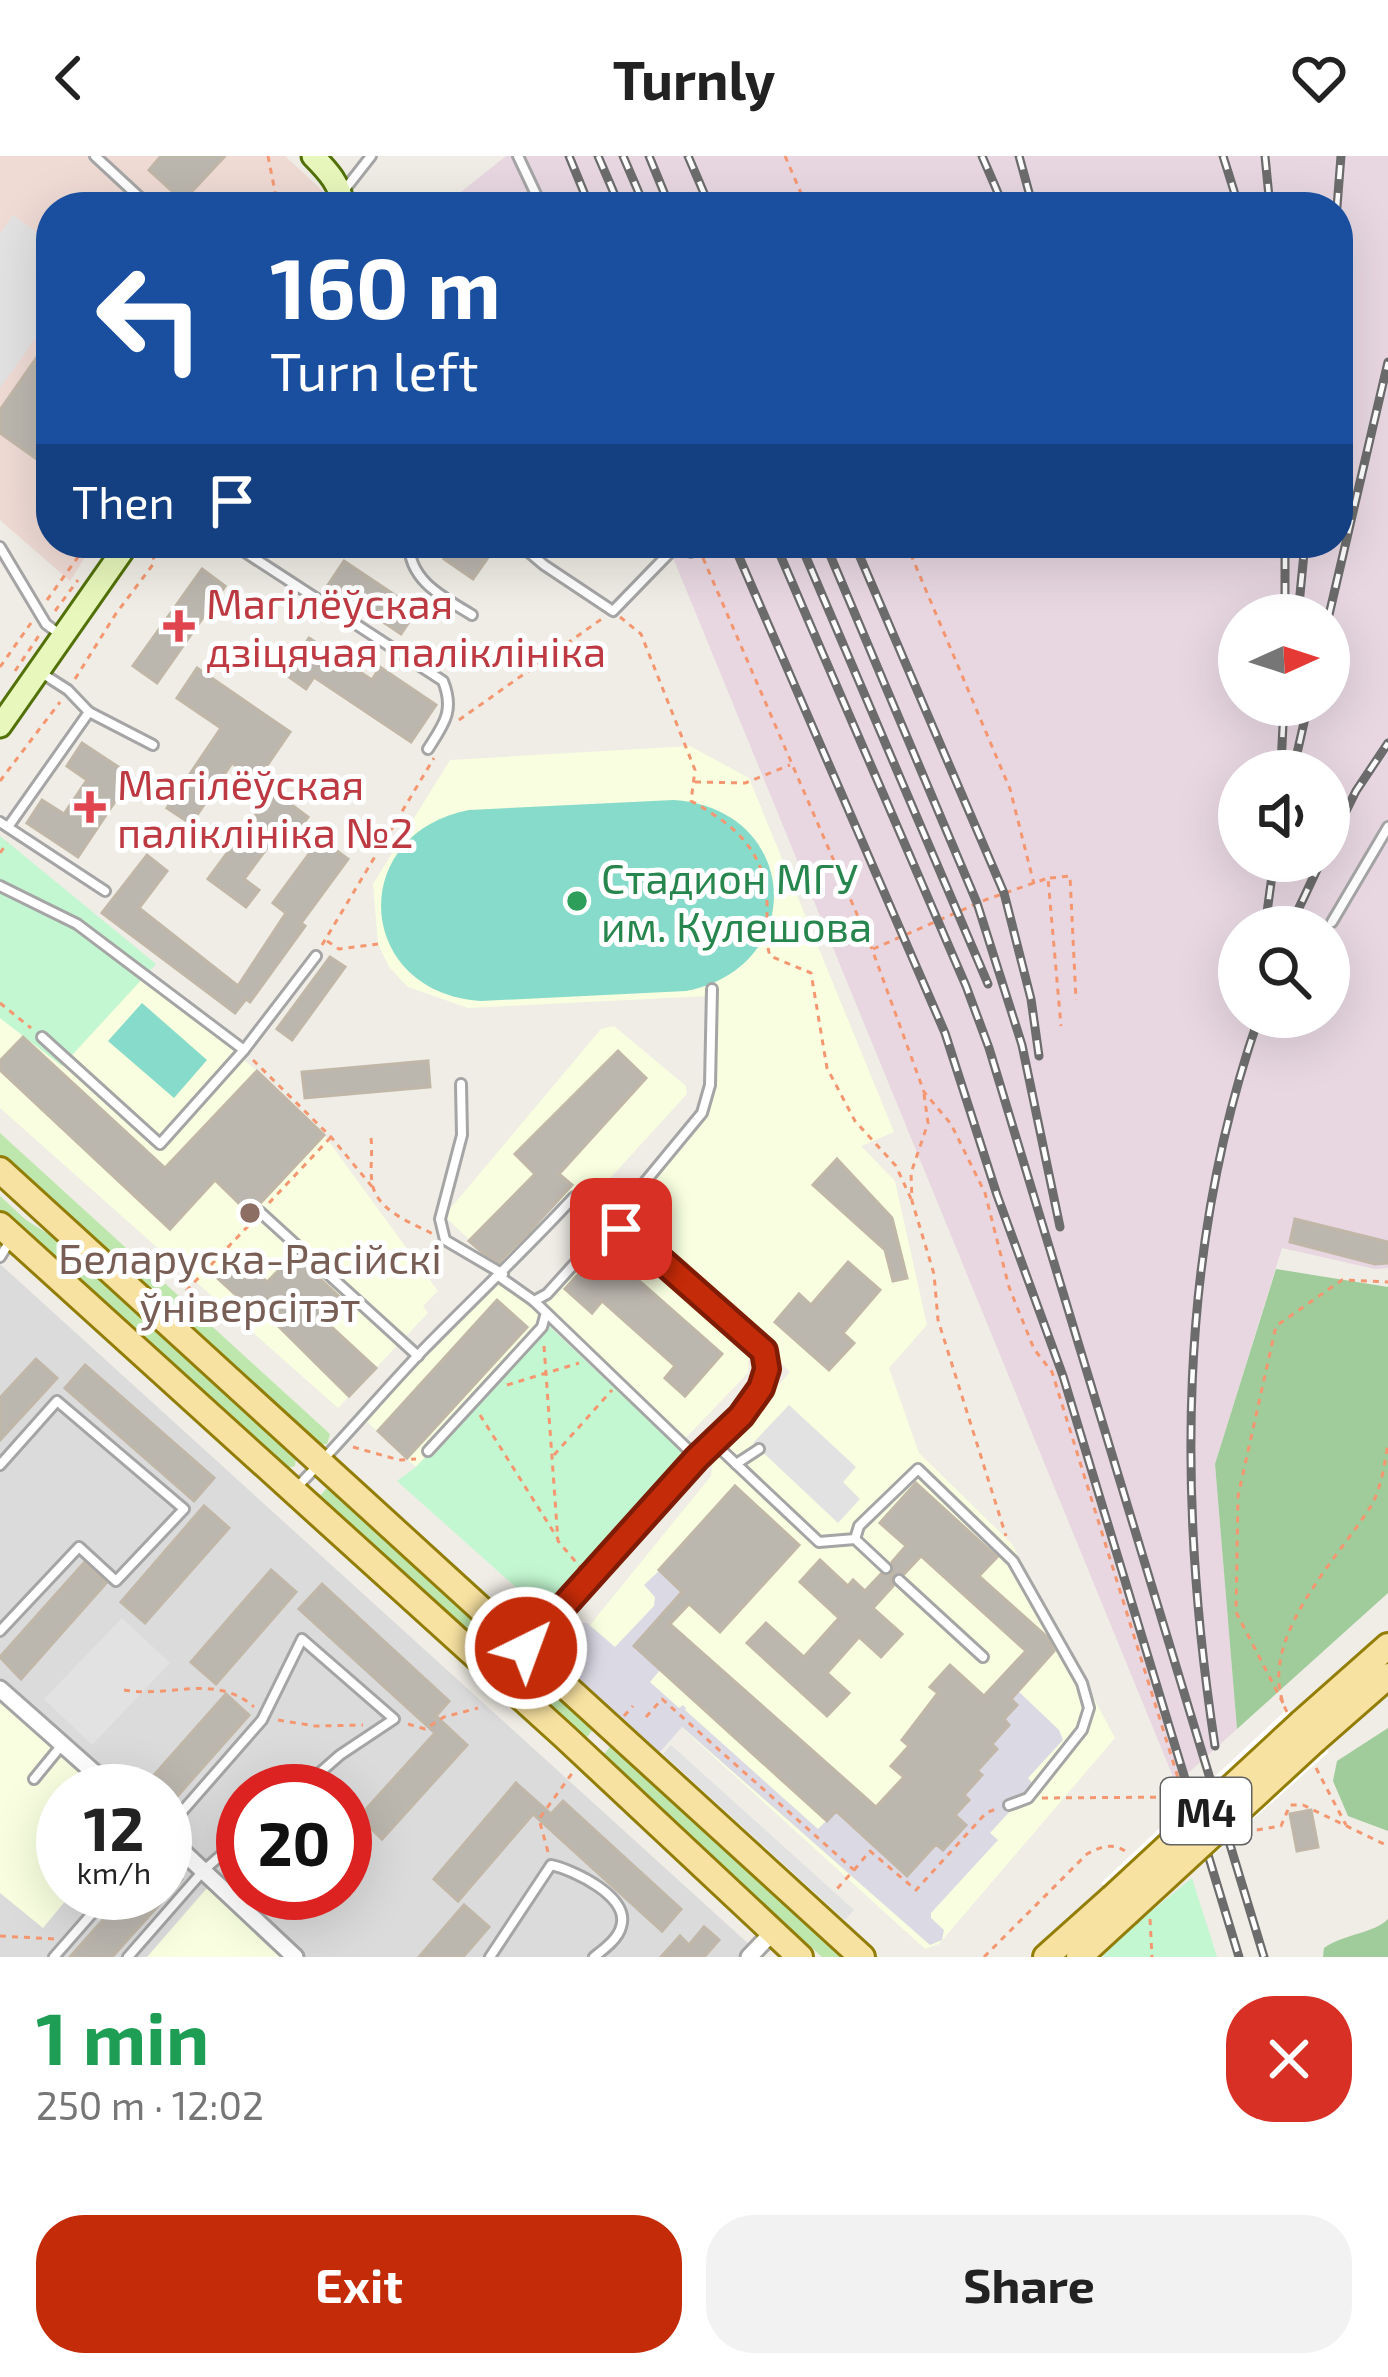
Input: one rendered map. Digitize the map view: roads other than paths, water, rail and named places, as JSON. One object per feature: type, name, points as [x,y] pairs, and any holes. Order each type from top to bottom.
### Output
[{"type":"main road","points":[[313,156],[328,171],[338,192]]},
{"type":"main road","points":[[0,726],[118,558]]},
{"type":"main road","points":[[0,1170],[862,1957]]},
{"type":"main road","points":[[4,1240],[293,1491],[564,1736],[785,1947]]},
{"type":"main road","name":"М4","points":[[1306,1738],[1388,1646]]},
{"type":"main road","name":"М4","points":[[1046,1957],[1120,1906],[1306,1738],[1388,1676]]},
{"type":"main road","name":"М4","points":[[1079,1957],[1120,1906]]},
{"type":"street","points":[[0,1689],[85,1764]]},
{"type":"street","points":[[192,1859],[295,1957]]},
{"type":"street","points":[[749,1957],[785,1947]]},
{"type":"lane","points":[[95,156],[134,192]]},
{"type":"lane","points":[[347,192],[371,156]]},
{"type":"lane","points":[[518,156],[535,192]]},
{"type":"lane","points":[[0,548],[46,624],[63,638]]},
{"type":"lane","points":[[254,558],[443,681],[450,715],[428,749]]},
{"type":"lane","points":[[409,558],[428,587],[472,615]]},
{"type":"lane","points":[[536,558],[613,611],[675,558]]},
{"type":"lane","points":[[39,671],[68,690],[89,712],[154,745]]},
{"type":"lane","points":[[89,712],[4,824],[105,891]]},
{"type":"lane","points":[[1341,906],[1388,827]]},
{"type":"lane","points":[[0,886],[77,924],[244,1050]]},
{"type":"lane","points":[[42,1037],[160,1144],[244,1050],[316,956]]},
{"type":"lane","points":[[534,1301],[547,1294],[702,1113],[710,1085],[712,989]]},
{"type":"lane","points":[[461,1084],[462,1135],[440,1219],[445,1240],[534,1301],[697,1458]]},
{"type":"lane","points":[[293,1491],[574,1197]]},
{"type":"lane","points":[[260,1212],[418,1356]]},
{"type":"lane","points":[[526,1648],[714,1444],[761,1388],[767,1369],[764,1351],[637,1239],[621,1229],[604,1230]]},
{"type":"lane","points":[[428,1451],[542,1327],[545,1316]]},
{"type":"lane","points":[[0,1465],[57,1401],[184,1509],[116,1581],[79,1547],[0,1631]]},
{"type":"lane","points":[[714,1444],[820,1542],[855,1539],[886,1568]]},
{"type":"lane","points":[[736,1464],[759,1449]]},
{"type":"lane","points":[[855,1539],[860,1526],[918,1469],[1013,1561],[1067,1652],[1089,1708],[1082,1730],[1028,1798],[1009,1805]]},
{"type":"lane","points":[[899,1580],[983,1657]]},
{"type":"lane","points":[[224,1764],[262,1720],[302,1639],[394,1719],[330,1764]]},
{"type":"lane","points":[[34,1779],[62,1744]]},
{"type":"lane","points":[[192,1802],[216,1774]]},
{"type":"lane","points":[[128,1957],[216,1860]]},
{"type":"lane","points":[[490,1957],[551,1865],[587,1877],[620,1909],[620,1931],[594,1957]]},
{"type":"lane","points":[[54,1957],[86,1920]]},
{"type":"railway","points":[[569,156],[584,192]]},
{"type":"railway","points":[[598,156],[614,192]]},
{"type":"railway","points":[[623,156],[639,192]]},
{"type":"railway","points":[[649,156],[664,192]]},
{"type":"railway","points":[[688,156],[704,192]]},
{"type":"railway","points":[[982,156],[998,192]]},
{"type":"railway","points":[[1019,156],[1029,192]]},
{"type":"railway","points":[[1223,156],[1234,192]]},
{"type":"railway","points":[[1265,156],[1269,192]]},
{"type":"railway","points":[[1338,192],[1341,156]]},
{"type":"railway","points":[[1353,512],[1388,362]]},
{"type":"railway","points":[[739,558],[945,1033],[1063,1376],[1239,1957]]},
{"type":"railway","points":[[781,558],[989,1048],[1264,1957]]},
{"type":"railway","points":[[806,558],[988,984]]},
{"type":"railway","points":[[831,558],[977,903],[1022,1045],[1060,1227]]},
{"type":"railway","points":[[860,558],[1004,893],[1031,999],[1039,1056]]},
{"type":"railway","points":[[1285,558],[1285,594]]},
{"type":"railway","points":[[1300,594],[1304,558]]},
{"type":"railway","points":[[1334,594],[1342,558]]},
{"type":"railway","points":[[1282,750],[1283,726]]},
{"type":"railway","points":[[1298,750],[1303,726]]},
{"type":"railway","points":[[1350,803],[1388,743]]},
{"type":"railway","points":[[1268,906],[1271,882]]},
{"type":"railway","points":[[1300,906],[1311,882]]},
{"type":"railway","points":[[1215,1746],[1195,1562],[1192,1378],[1212,1195],[1253,1038]]},
{"type":"place","name":"Магілёўская дзіцячая паліклініка","points":[[179,626]]},
{"type":"place","name":"Магілёўская паліклініка №2","points":[[90,807]]},
{"type":"place","name":"Стадион МГУ им. Кулешова","points":[[577,901]]},
{"type":"place","name":"Беларуска-Расійскі ўніверсітэт","points":[[250,1213]]}]
